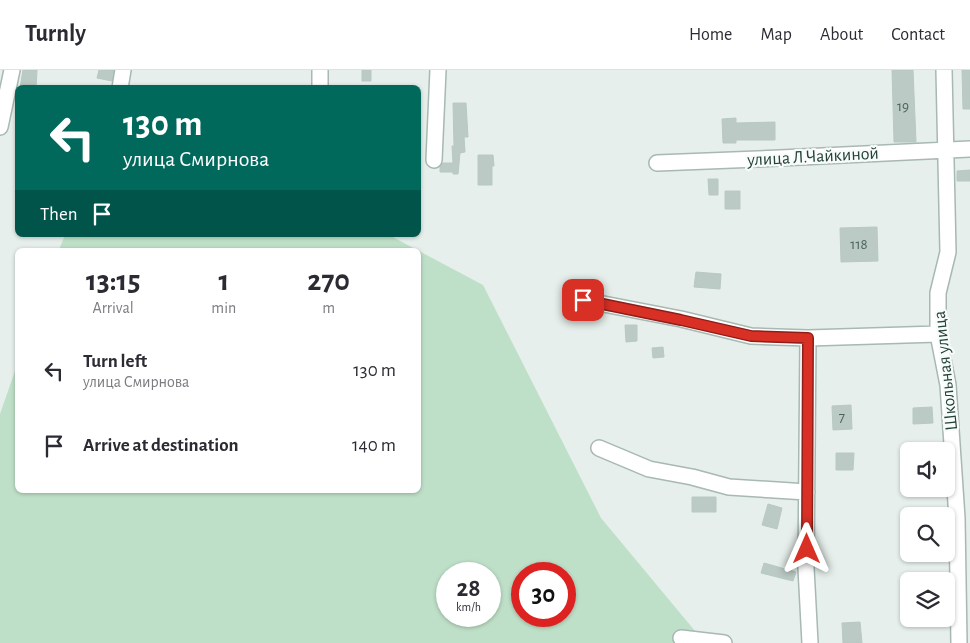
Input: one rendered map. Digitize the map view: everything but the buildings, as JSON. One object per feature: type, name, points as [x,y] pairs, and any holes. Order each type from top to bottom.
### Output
[{"type":"street","points":[[0,127],[12,70]]},
{"type":"street","points":[[120,85],[123,70]]},
{"type":"street","points":[[320,70],[320,85]]},
{"type":"street","points":[[434,160],[438,70]]},
{"type":"street","name":"Школьная улица","points":[[944,70],[948,252],[938,293],[938,334],[948,385],[957,509],[959,643]]},
{"type":"street","name":"улица Л.Чайкиной","points":[[657,163],[970,148]]},
{"type":"street","points":[[583,300],[751,336],[808,338],[938,334]]},
{"type":"street","points":[[808,338],[806,568],[810,643]]},
{"type":"street","points":[[600,448],[649,468],[730,487],[807,492]]},
{"type":"street","points":[[681,638],[724,643]]},
{"type":"green space","points":[[64,237],[393,237],[413,248],[60,248]]},
{"type":"green space","points":[[421,252],[483,285],[601,518],[705,643],[0,643],[0,414],[15,371],[15,493],[421,493]]},
{"type":"route","points":[[583,300],[751,336],[808,338],[807,549]]}]
